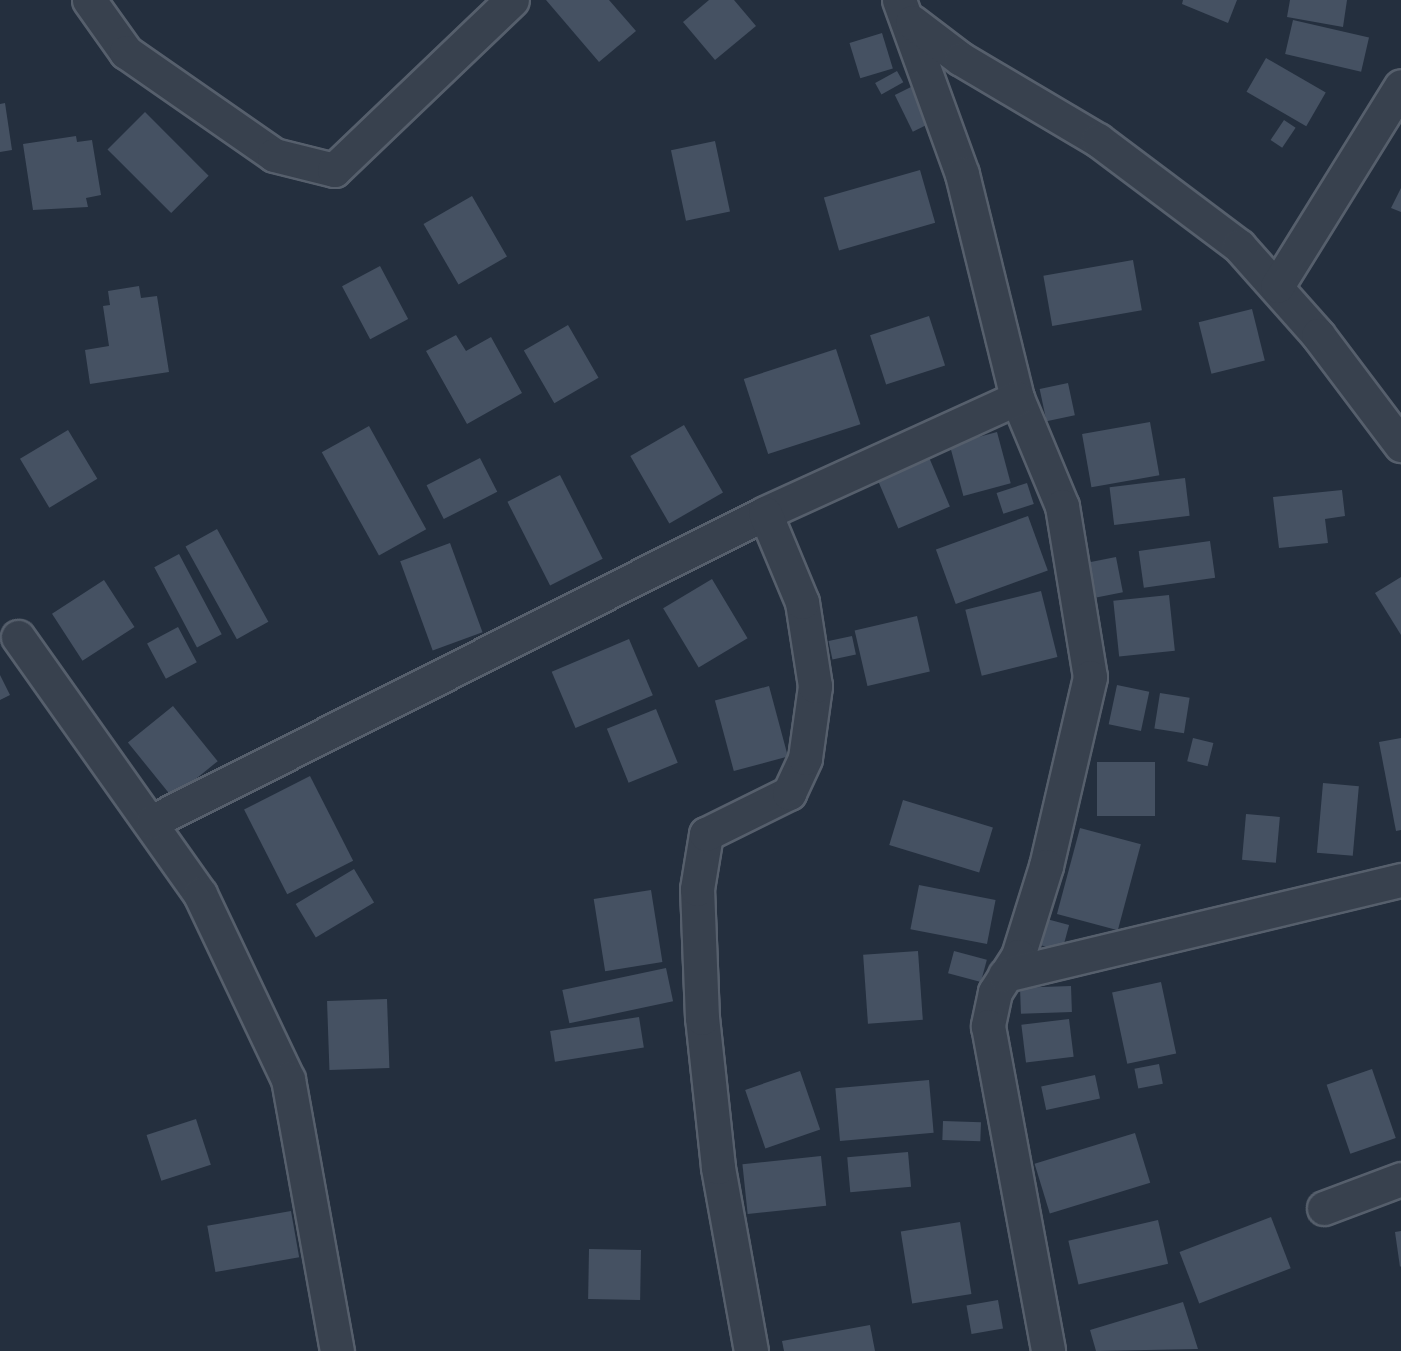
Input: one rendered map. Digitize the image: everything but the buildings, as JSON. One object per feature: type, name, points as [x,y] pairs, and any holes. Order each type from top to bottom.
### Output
[{"type":"street","points":[[89,0],[126,52],[163,78],[274,155],[334,170],[512,0]]},
{"type":"street","points":[[906,11],[1188,204],[1277,286],[1401,445]]},
{"type":"street","points":[[906,11],[963,174],[1017,398],[1062,506],[1089,677],[1046,866],[1018,956],[995,992],[988,1026],[1048,1351]]},
{"type":"street","points":[[1277,286],[1401,86]]},
{"type":"street","points":[[153,821],[765,513],[1017,398]]},
{"type":"street","points":[[751,1351],[718,1167],[702,1018],[697,889],[706,834],[789,793],[805,758],[815,686],[802,602],[765,513]]},
{"type":"street","points":[[18,637],[153,821],[201,894],[288,1079],[337,1351]]},
{"type":"street","points":[[1005,975],[1401,880]]},
{"type":"street","points":[[1324,1208],[1401,1179]]}]
